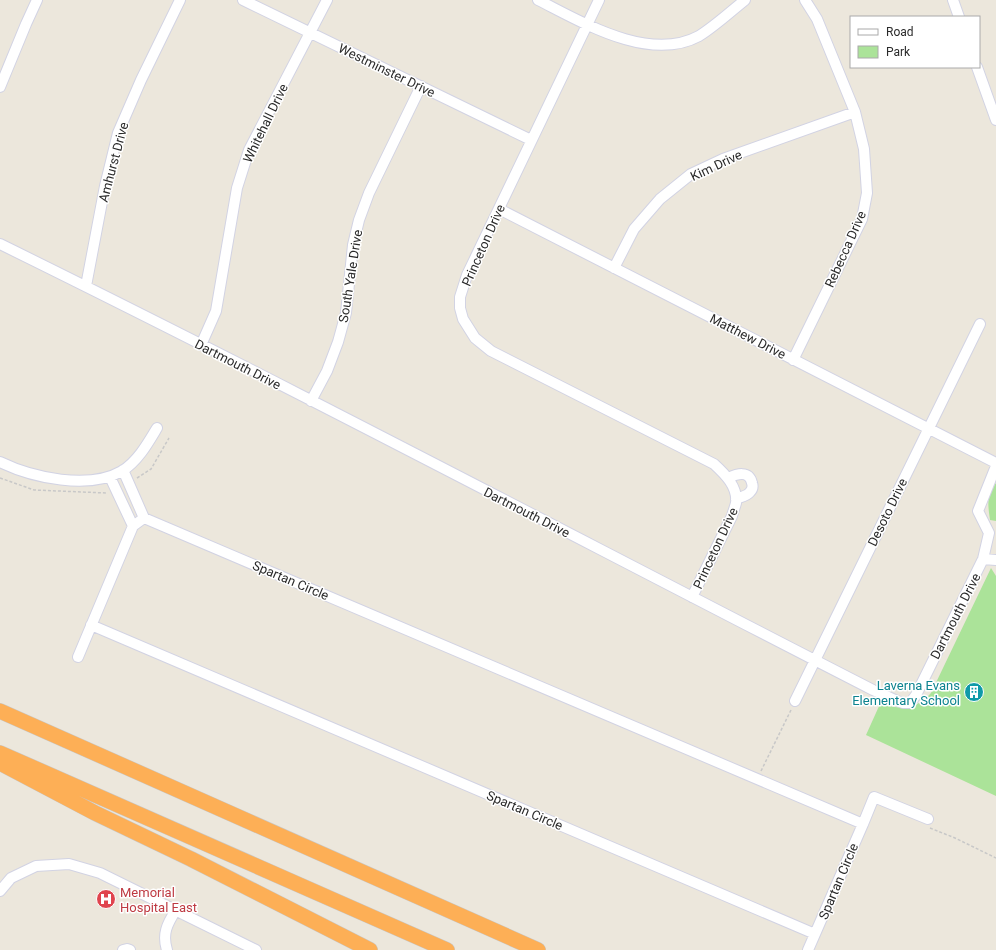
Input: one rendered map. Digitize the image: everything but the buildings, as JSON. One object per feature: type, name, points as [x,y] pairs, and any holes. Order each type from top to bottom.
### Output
[{"type":"highway","points":[[0,711],[538,950]]},
{"type":"highway","points":[[0,753],[447,950]]},
{"type":"highway","points":[[0,763],[95,813],[191,858],[370,950]]},
{"type":"street","points":[[0,87],[37,0]]},
{"type":"street","name":"Amhurst Drive","points":[[86,286],[105,186],[118,134],[141,80],[180,0]]},
{"type":"street","name":"Westminster Drive","points":[[244,0],[531,140]]},
{"type":"street","name":"Whitehall Drive","points":[[201,345],[216,312],[237,188],[249,150],[327,0]]},
{"type":"street","points":[[538,0],[586,24],[615,36],[643,44],[672,44],[698,36],[745,0]]},
{"type":"street","name":"Princeton Drive","points":[[599,0],[586,24],[467,275],[460,297],[460,308],[463,319],[475,338],[491,350],[714,464],[728,478],[733,487],[736,499],[732,516],[692,597]]},
{"type":"street","name":"Rebecca Drive","points":[[793,360],[862,219],[867,193],[864,149],[855,112],[817,19],[805,0]]},
{"type":"street","points":[[953,0],[959,16]]},
{"type":"street","points":[[977,68],[996,120]]},
{"type":"street","name":"South Yale Drive","points":[[311,401],[327,371],[338,342],[346,312],[353,245],[359,220],[369,193],[421,86]]},
{"type":"street","name":"Kim Drive","points":[[614,268],[634,229],[660,199],[691,174],[723,159],[855,112]]},
{"type":"street","name":"Matthew Drive","points":[[499,209],[996,465]]},
{"type":"street","name":"Dartmouth Drive","points":[[0,244],[86,286],[815,660],[894,700],[903,703],[910,703],[916,695],[983,559],[993,533],[978,511],[996,465]]},
{"type":"street","name":"Desoto Drive","points":[[795,701],[980,324]]},
{"type":"street","points":[[0,462],[24,473],[42,477],[81,480],[110,477],[123,470],[133,462],[157,428]]},
{"type":"street","points":[[78,657],[133,526],[144,518],[123,470]]},
{"type":"street","name":"Princeton Drive","points":[[728,478],[737,474],[746,474],[751,478],[753,486],[750,492],[745,496],[736,499]]},
{"type":"street","points":[[110,477],[133,526]]},
{"type":"street","name":"Spartan Circle","points":[[91,625],[815,934],[863,824],[144,518]]},
{"type":"street","name":"Dartmouth Drive","points":[[983,559],[996,560]]},
{"type":"street","points":[[863,824],[874,797],[927,823]]},
{"type":"street","points":[[0,891],[11,878],[36,866],[70,864],[100,873],[256,950]]},
{"type":"street","points":[[166,950],[164,932],[168,922],[176,910]]},
{"type":"street","points":[[808,950],[815,934]]},
{"type":"street","points":[[123,950],[127,948],[130,950]]},
{"type":"path","points":[[758,779],[795,701]]},
{"type":"path","points":[[927,823],[996,858]]},
{"type":"green space","points":[[996,483],[996,521],[990,520],[988,505],[989,496]]},
{"type":"green space","points":[[991,568],[996,576],[996,796],[866,735],[880,704],[895,707],[913,706],[925,699],[931,693]]},
{"type":"place","name":"Laverna Evans Elementary School","points":[[974,692]]},
{"type":"place","name":"Memorial Hospital East","points":[[106,899]]}]
